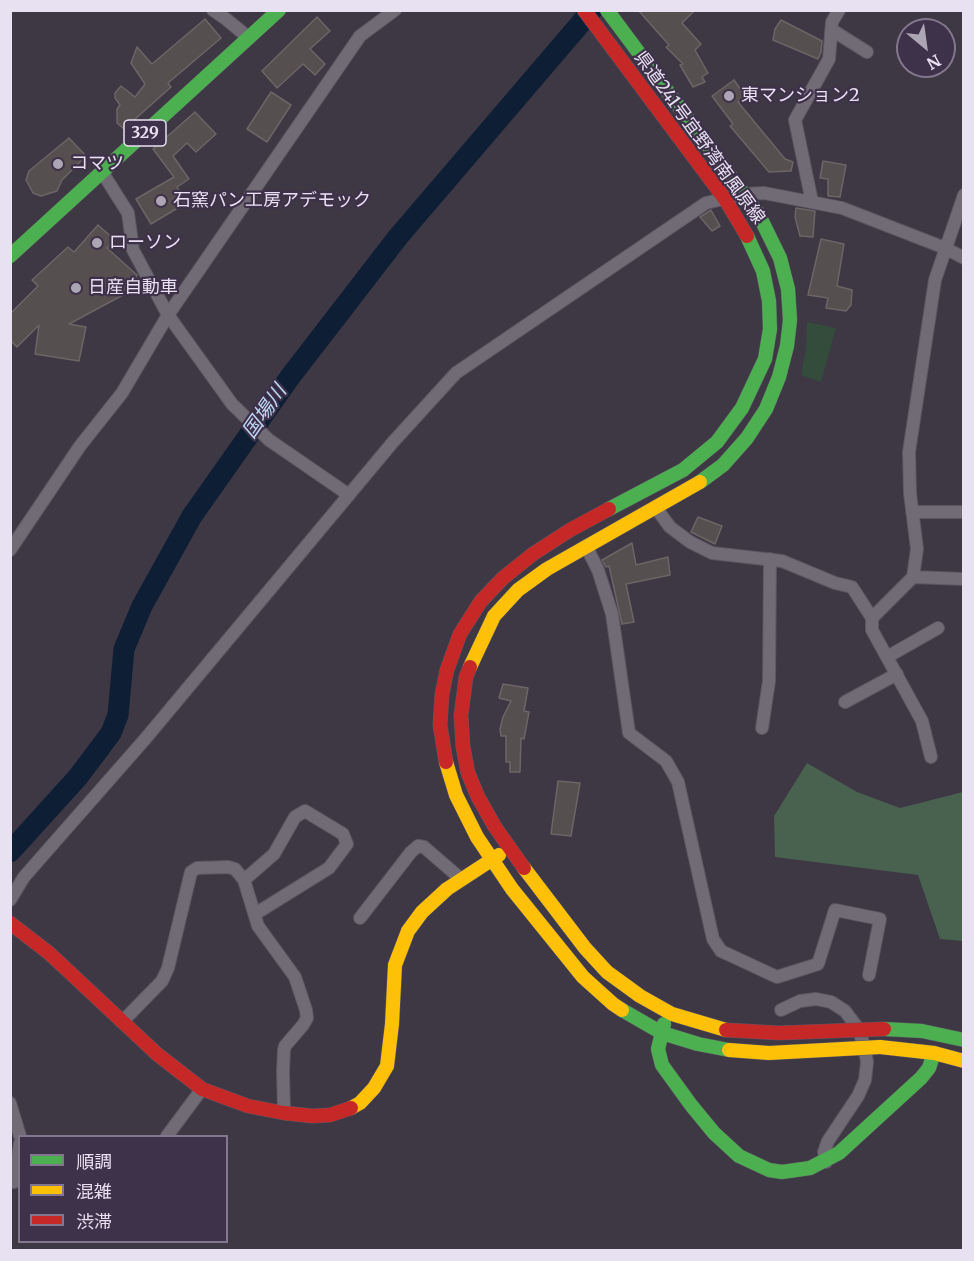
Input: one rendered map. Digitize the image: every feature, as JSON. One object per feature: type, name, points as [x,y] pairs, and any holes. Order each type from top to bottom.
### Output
[{"type":"main road","name":"329","points":[[10,256],[279,10]]},
{"type":"main road","name":"県道241号宜野湾南風原線","points":[[584,10],[725,199],[753,247],[762,271],[769,301],[770,329],[765,359],[742,408],[717,442],[683,470],[570,530],[533,554],[503,578],[481,601],[459,634],[442,694],[440,725],[445,759],[456,795],[474,831],[492,859],[583,977],[613,1004],[662,1033],[698,1044],[729,1050],[769,1053],[880,1047],[934,1053],[963,1061]]},
{"type":"main road","name":"県道241号宜野湾南風原線","points":[[610,12],[758,213],[780,258],[788,289],[790,320],[787,346],[779,377],[760,419],[723,465],[695,486],[547,569],[518,590],[495,616],[466,677],[461,715],[463,747],[468,773],[478,797],[509,849],[585,948],[607,972],[640,996],[667,1011],[726,1030],[779,1033],[884,1029],[922,1032],[963,1040]]},
{"type":"main road","points":[[10,923],[49,954],[157,1054],[202,1089],[237,1103],[284,1113],[313,1116],[346,1111],[360,1102],[374,1088],[387,1066],[395,966],[408,931],[422,912],[447,889],[509,849]]},
{"type":"main road","points":[[667,1011],[658,1049],[662,1065],[714,1133],[733,1152],[760,1167],[782,1172],[810,1168],[826,1161],[853,1142],[914,1085],[929,1068],[934,1053]]},
{"type":"street","points":[[213,10],[249,38]]},
{"type":"street","points":[[10,550],[80,446],[123,393],[168,315],[360,36],[395,10]]},
{"type":"street","points":[[812,202],[795,120],[829,59],[832,22],[839,10]]},
{"type":"street","points":[[832,30],[867,52]]},
{"type":"street","points":[[102,172],[128,213],[133,250],[168,315],[232,404],[269,440],[349,495]]},
{"type":"street","points":[[10,900],[24,878],[146,738],[349,495],[456,373],[706,203],[745,194],[764,193],[842,208],[945,248],[963,258]]},
{"type":"street","points":[[872,618],[913,577],[917,549],[912,512],[909,452],[935,280],[963,195]]},
{"type":"street","points":[[656,508],[670,527],[690,542],[712,553],[782,561],[835,583],[852,587],[872,618],[872,630],[922,721],[931,757]]},
{"type":"street","points":[[912,512],[963,512]]},
{"type":"street","points":[[586,546],[598,570],[612,614],[629,733],[666,761],[678,782],[713,939],[721,951],[777,977],[818,964],[835,910],[880,919],[869,975]]},
{"type":"street","points":[[762,728],[769,681],[770,560]]},
{"type":"street","points":[[913,577],[963,579]]},
{"type":"street","points":[[887,657],[938,628]]},
{"type":"street","points":[[845,702],[897,674]]},
{"type":"street","points":[[244,880],[274,854],[295,817],[305,812],[343,834],[347,844],[329,868],[255,914]]},
{"type":"street","points":[[360,918],[418,846],[424,847],[461,879]]},
{"type":"street","points":[[122,1022],[162,981],[168,968],[192,872],[197,867],[235,869],[244,880],[258,926],[295,977],[306,1010],[307,1018],[284,1050],[284,1113]]},
{"type":"street","points":[[781,1010],[800,1001],[816,999],[831,1002],[845,1011],[857,1027],[864,1046],[867,1062],[865,1080],[858,1096],[828,1141],[824,1152],[826,1161]]},
{"type":"street","points":[[168,1135],[202,1089]]},
{"type":"street","points":[[10,1103],[19,1135]]},
{"type":"street","points":[[15,1183],[18,1159]]},
{"type":"green space","points":[[807,322],[836,328],[821,382],[801,375],[806,348]]},
{"type":"green space","points":[[807,763],[857,792],[900,808],[963,792],[963,941],[940,939],[918,875],[775,857],[774,816]]},
{"type":"building","points":[[638,10],[695,10],[682,23],[701,44],[695,50],[708,73],[702,77],[705,82],[693,87],[680,65],[683,64],[666,47],[669,45]]},
{"type":"building","points":[[317,17],[330,31],[310,49],[325,64],[315,75],[303,64],[277,88],[262,71]]},
{"type":"building","points":[[205,19],[221,38],[168,83],[171,87],[124,129],[117,123],[117,109],[120,105],[115,98],[115,93],[121,86],[135,97],[145,84],[131,63],[137,47],[152,64]]},
{"type":"building","points":[[781,20],[822,41],[818,59],[773,40],[775,29]]},
{"type":"building","points":[[734,80],[746,97],[738,102],[785,159],[793,162],[791,171],[769,172],[730,126],[733,124],[712,96]]},
{"type":"building","points":[[271,92],[291,105],[267,142],[247,129]]},
{"type":"building","points":[[195,112],[216,134],[196,152],[187,143],[173,156],[189,179],[177,187],[186,203],[151,224],[136,199],[174,177],[153,149]]},
{"type":"building","name":"コマツ","points":[[69,138],[86,156],[62,180],[57,191],[41,196],[33,193],[26,180],[29,171]]},
{"type":"building","points":[[823,161],[846,165],[840,197],[828,196],[828,179],[820,178]]},
{"type":"building","points":[[796,208],[815,211],[813,237],[800,236],[795,217]]},
{"type":"building","points":[[711,210],[720,226],[712,231],[700,217]]},
{"type":"building","points":[[98,225],[115,240],[107,248],[137,275],[125,294],[69,324],[86,327],[79,361],[35,354],[39,325],[17,347],[10,340],[10,314],[38,286],[32,280],[68,247],[74,252]]},
{"type":"building","points":[[821,239],[844,244],[837,286],[852,290],[851,305],[846,311],[826,308],[828,298],[808,295]]},
{"type":"building","points":[[698,517],[722,526],[715,544],[691,532]]},
{"type":"building","points":[[632,543],[636,565],[668,557],[670,575],[626,584],[634,622],[622,624],[609,566],[606,567],[602,560]]},
{"type":"building","points":[[503,684],[528,688],[524,711],[529,712],[524,739],[521,738],[520,772],[510,772],[510,762],[506,762],[506,736],[501,736],[500,729],[511,701],[499,698]]},
{"type":"building","points":[[558,781],[580,783],[571,836],[551,834]]},
{"type":"waterway","name":"国場川","points":[[10,852],[78,777],[111,733],[118,715],[124,649],[142,606],[192,516],[290,377],[398,237],[592,10]]},
{"type":"traffic: fast","points":[[10,256],[279,10]]},
{"type":"traffic: fast","points":[[607,10],[758,213],[780,258],[788,289],[790,320],[787,346],[779,377],[766,409],[747,438],[723,465],[700,482]]},
{"type":"traffic: fast","points":[[609,509],[683,470],[717,442],[742,408],[765,359],[770,329],[769,301],[763,271],[747,236]]},
{"type":"traffic: fast","points":[[622,1010],[662,1033],[698,1044],[729,1050]]},
{"type":"traffic: fast","points":[[664,1024],[658,1049],[662,1065],[691,1105],[714,1133],[739,1156],[769,1170],[782,1172],[810,1168],[839,1153],[921,1078],[929,1068],[934,1053]]},
{"type":"traffic: fast","points":[[884,1029],[922,1031],[964,1040]]},
{"type":"traffic: slow","points":[[470,667],[494,616],[518,590],[547,569],[700,482]]},
{"type":"traffic: slow","points":[[446,762],[456,795],[477,837],[512,889],[583,977],[622,1010]]},
{"type":"traffic: slow","points":[[351,1108],[360,1103],[374,1088],[387,1066],[395,965],[408,931],[422,912],[447,889],[499,855]]},
{"type":"traffic: slow","points":[[524,868],[585,948],[607,972],[640,996],[672,1014],[726,1030]]},
{"type":"traffic: slow","points":[[880,1047],[934,1053],[964,1061]]},
{"type":"traffic: slow","points":[[729,1050],[769,1053],[880,1047]]},
{"type":"traffic: jam","points":[[584,10],[725,199],[747,236]]},
{"type":"traffic: jam","points":[[446,762],[440,725],[442,694],[447,670],[460,634],[481,601],[503,578],[533,554],[570,530],[609,509]]},
{"type":"traffic: jam","points":[[470,667],[466,677],[461,715],[463,747],[468,773],[495,827],[524,868]]},
{"type":"traffic: jam","points":[[10,923],[49,953],[157,1054],[202,1089],[248,1106],[284,1113],[330,1115],[351,1108]]},
{"type":"traffic: jam","points":[[726,1030],[779,1033],[884,1029]]},
{"type":"place","name":"東マンション2","points":[[729,96]]},
{"type":"place","name":"コマツ","points":[[58,164]]},
{"type":"place","name":"石窯パン工房アデモック","points":[[161,201]]},
{"type":"place","name":"ローソン","points":[[97,243]]},
{"type":"place","name":"日産自動車","points":[[76,288]]}]
